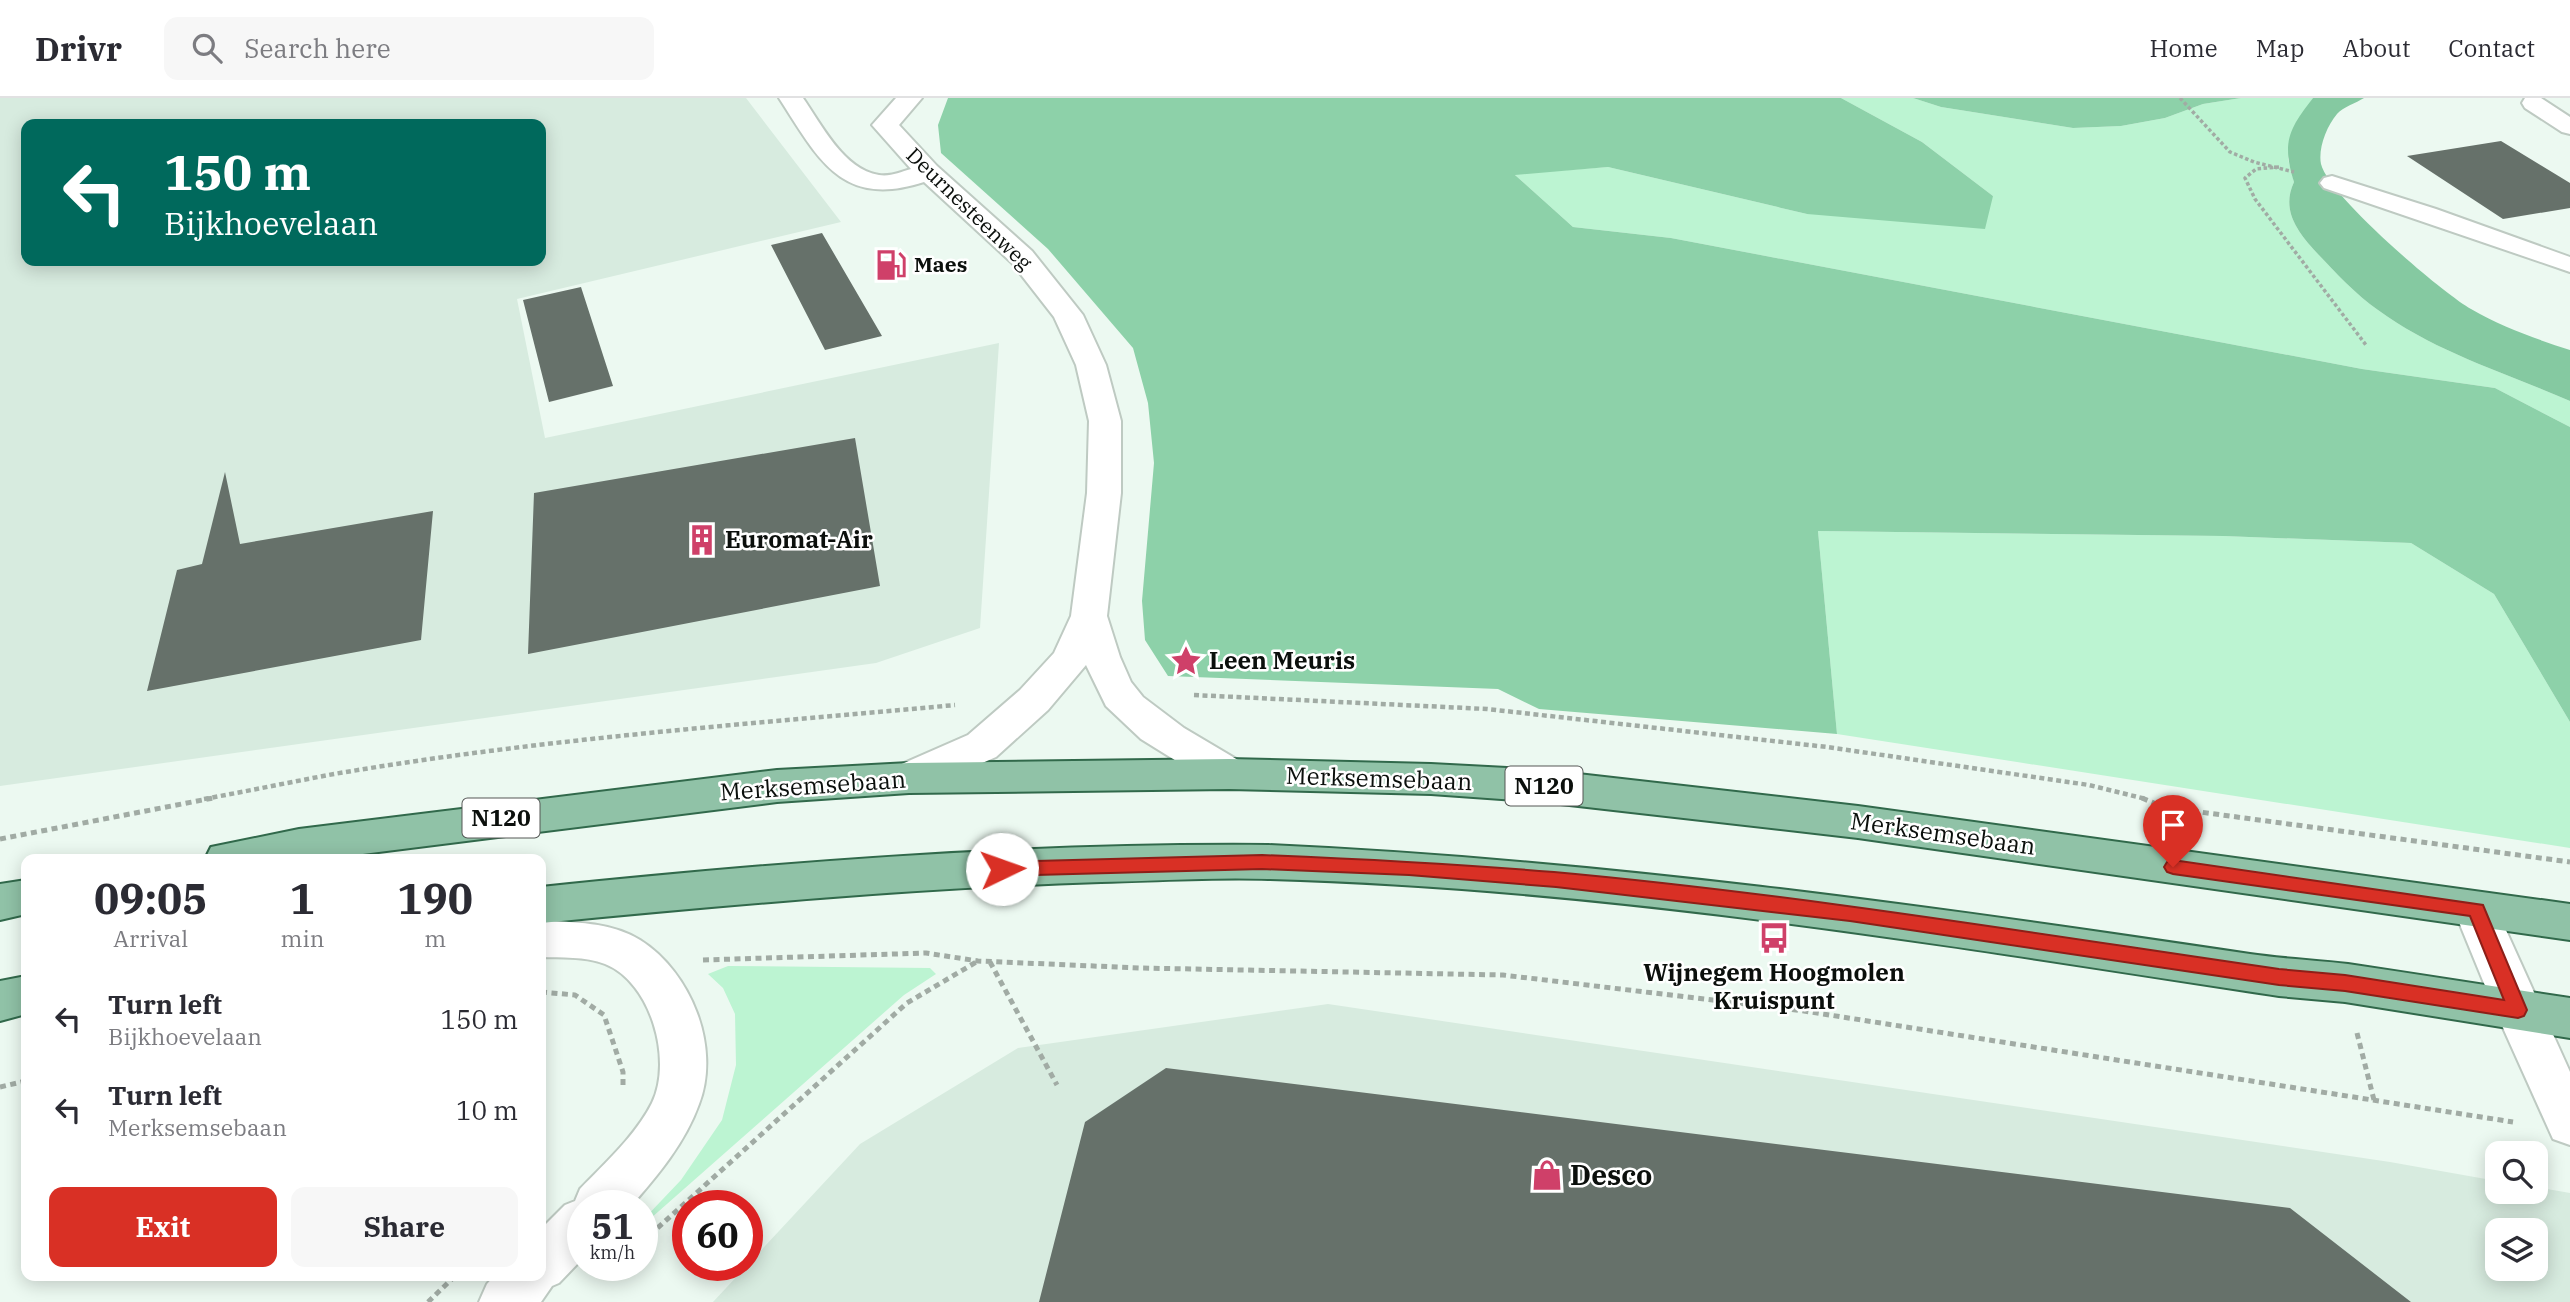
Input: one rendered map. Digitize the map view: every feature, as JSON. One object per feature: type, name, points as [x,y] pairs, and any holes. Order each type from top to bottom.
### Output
[{"type":"main road","name":"Merksemsebaan","points":[[254,854],[521,816],[777,786],[909,778],[1228,774],[1443,780],[1543,786],[1675,799],[1858,822],[2570,922]]},
{"type":"main road","points":[[546,904],[811,878],[1057,866],[1262,862],[1409,868],[1569,881],[1837,912],[2279,977],[2345,983],[2570,1018]]},
{"type":"main road","points":[[0,902],[21,898]]},
{"type":"main road","points":[[0,1001],[21,996]]},
{"type":"street","points":[[791,98],[831,156],[857,176],[881,184],[928,172]]},
{"type":"street","name":"Deurnesteenweg","points":[[909,778],[982,746],[1034,700],[1070,660],[1089,615],[1104,493],[1105,421],[1091,365],[1068,315],[1022,257],[928,172],[885,125],[910,98]]},
{"type":"street","name":"Deurnesteenweg","points":[[1089,615],[1100,658],[1120,697],[1137,716],[1228,774]]},
{"type":"street","points":[[2476,910],[2570,1123]]},
{"type":"street","points":[[546,939],[590,942],[624,952],[659,983],[684,1043],[685,1067],[676,1105],[644,1153],[612,1190]]},
{"type":"street","points":[[546,1260],[567,1238]]},
{"type":"street","points":[[505,1302],[525,1281]]},
{"type":"lane","points":[[2532,103],[2570,127]]},
{"type":"lane","points":[[2332,183],[2570,265]]},
{"type":"path","points":[[2180,98],[2230,152],[2254,162],[2279,167],[2256,169],[2245,178],[2255,199],[2367,345]]},
{"type":"path","points":[[1184,695],[1487,709],[1827,747],[2089,785],[2138,796],[2163,807],[2570,862]]},
{"type":"path","points":[[0,838],[334,774],[634,735],[959,705]]},
{"type":"path","points":[[604,1015],[701,960],[926,953],[978,961],[1140,968],[1455,972],[1542,979],[1804,1011],[2517,1123]]},
{"type":"path","points":[[658,1228],[907,1003],[978,961]]},
{"type":"path","points":[[990,961],[1057,1085]]},
{"type":"path","points":[[546,992],[575,995],[604,1015],[623,1072],[623,1091]]},
{"type":"path","points":[[2361,1052],[2374,1100]]},
{"type":"path","points":[[0,1087],[21,1082]]},
{"type":"path","points":[[428,1302],[450,1281]]},
{"type":"shaded area","points":[[0,98],[746,98],[841,222],[517,299],[545,438],[999,343],[980,628],[876,663],[0,786]]},
{"type":"shaded area","points":[[948,98],[1841,98],[1922,142],[1993,196],[1985,229],[1807,214],[1608,167],[1515,175],[1573,227],[1671,238],[2362,369],[2495,388],[2570,427],[2570,722],[2494,594],[2411,543],[2223,536],[1818,531],[1837,734],[1539,709],[1498,689],[1168,676],[1145,640],[1142,601],[1154,463],[1148,403],[1133,348],[1048,249],[941,153],[938,125]]},
{"type":"shaded area","points":[[1841,98],[1913,98],[1941,107],[2073,128],[2121,126],[2165,118],[2203,104],[2241,98],[2313,98],[2297,124],[2288,159],[2294,182],[2290,192],[2290,211],[2303,236],[2353,290],[2400,325],[2471,361],[2570,401],[2570,427],[2495,388],[2362,369],[1671,238],[1573,227],[1514,174],[1608,167],[1807,214],[1993,196],[1922,142]]},
{"type":"shaded area","points":[[1913,98],[2241,98],[2203,104],[2165,118],[2121,126],[2073,128],[1941,107]]},
{"type":"shaded area","points":[[2313,98],[2364,98],[2337,114],[2322,145],[2321,164],[2343,197],[2387,242],[2456,299],[2507,327],[2570,350],[2570,401],[2471,361],[2400,325],[2361,297],[2309,244],[2297,228],[2290,211],[2290,192],[2294,182],[2288,147],[2293,128]]},
{"type":"shaded area","points":[[1818,531],[2223,536],[2411,543],[2494,594],[2570,722],[2570,848],[1837,734]]},
{"type":"shaded area","points":[[728,966],[930,968],[936,974],[904,995],[683,1190],[672,1190],[672,1200],[658,1212],[658,1204],[681,1180],[722,1120],[736,1065],[735,1014],[723,988],[708,974]]},
{"type":"shaded area","points":[[1328,1004],[2390,1162],[2485,1179],[2485,1204],[2548,1204],[2548,1189],[2570,1193],[2570,1302],[713,1302],[733,1281],[763,1281],[763,1248],[860,1144],[1018,1048]]},
{"type":"building","points":[[2501,141],[2570,183],[2570,208],[2503,219],[2407,156]]},
{"type":"building","points":[[822,233],[882,336],[825,350],[771,245]]},
{"type":"building","points":[[581,287],[613,386],[549,402],[523,300]]},
{"type":"building","name":"Euromat-Air","points":[[855,438],[880,586],[528,654],[534,493]]},
{"type":"building","points":[[225,472],[240,544],[433,511],[421,640],[147,691],[177,570],[202,564]]},
{"type":"building","name":"Desco","points":[[1166,1068],[2290,1208],[2411,1302],[1039,1302],[1085,1122]]},
{"type":"place","name":"Maes","points":[[891,265]]},
{"type":"place","name":"Euromat-Air","points":[[702,540]]},
{"type":"place","name":"Leen Meuris","points":[[1186,661]]},
{"type":"place","name":"Wijnegem Hoogmolen Kruispunt","points":[[1774,938]]},
{"type":"place","name":"Desco","points":[[1547,1175]]},
{"type":"route","points":[[1002,869],[1262,862],[1409,868],[1556,880],[1850,914],[2279,977],[2345,983],[2518,1010],[2476,910],[2173,867]]}]
